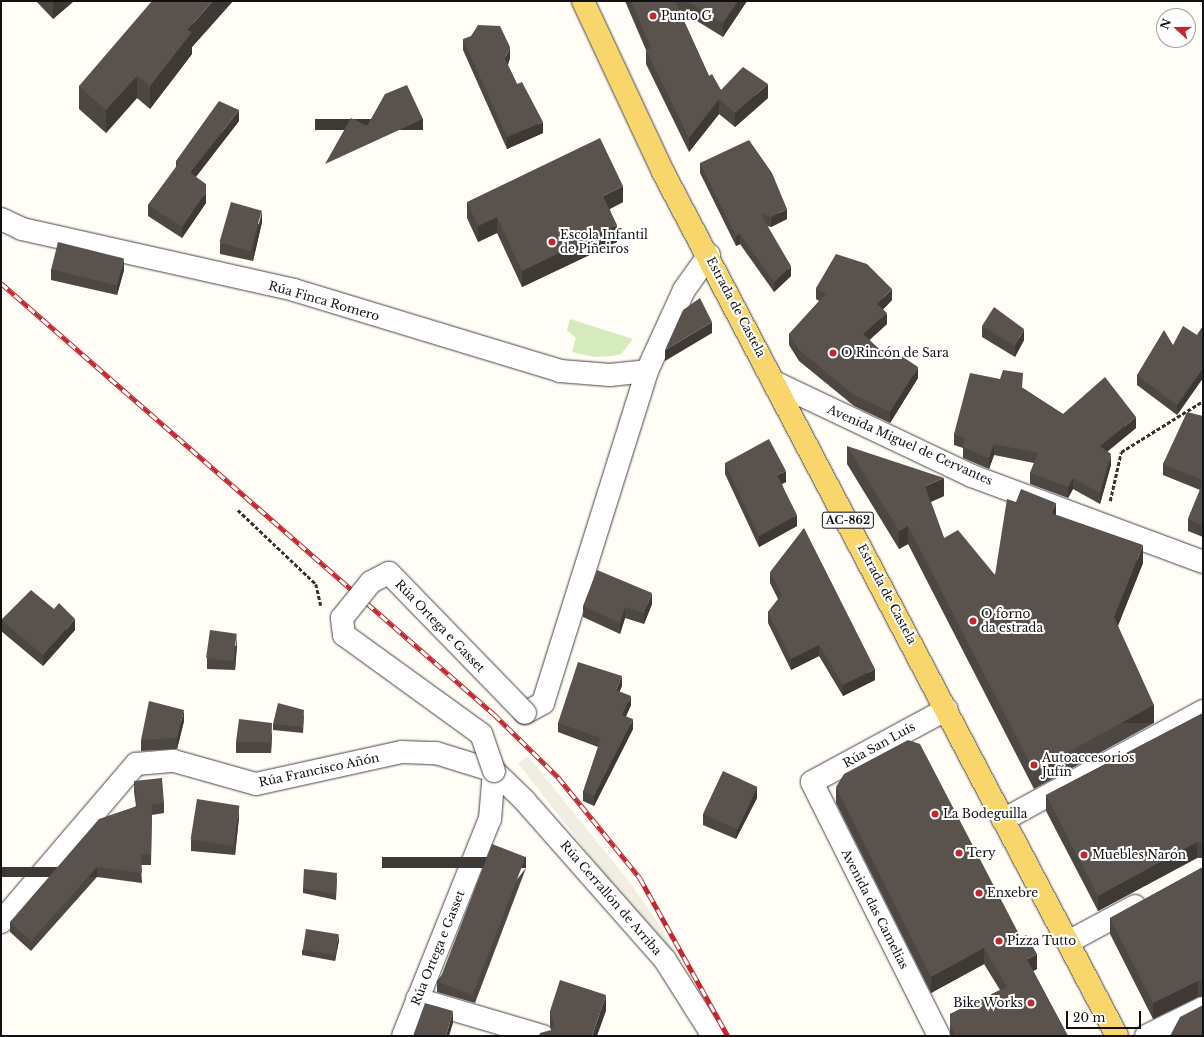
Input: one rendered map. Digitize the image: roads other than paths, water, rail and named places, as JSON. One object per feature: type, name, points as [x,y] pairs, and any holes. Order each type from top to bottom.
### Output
[{"type":"main road","name":"Estrada de Castela","points":[[583,1],[663,172],[709,255],[1117,1036]]},
{"type":"street","name":"Rúa Finca Romero","points":[[1,219],[22,228],[294,290],[560,371],[610,375],[647,371]]},
{"type":"street","name":"Rúa Ortega e Gasset","points":[[403,1036],[490,819],[494,772],[481,734],[344,635],[342,618],[371,582],[389,574],[526,713],[543,703],[647,371],[684,290],[709,255]]},
{"type":"street","name":"Avenida Miguel de Cervantes","points":[[776,383],[972,476],[1105,523],[1203,562]]},
{"type":"street","name":"Rúa San Luís","points":[[812,782],[947,709]]},
{"type":"street","points":[[1003,820],[1203,711]]},
{"type":"street","name":"Rúa Francisco Añón","points":[[1,922],[136,764],[174,761],[256,784],[402,752],[436,753],[494,772]]},
{"type":"street","name":"Rúa Cerrallón de Arriba","points":[[494,772],[524,800],[665,960],[713,1036]]},
{"type":"street","name":"Avenida das Camelias","points":[[812,782],[939,1036]]},
{"type":"street","points":[[1068,942],[1156,895]]},
{"type":"street","points":[[417,1000],[543,1036]]},
{"type":"street","points":[[1146,1036],[1203,1008]]},
{"type":"railway","points":[[1,283],[494,714],[558,777],[640,878],[728,1036]]},
{"type":"place","name":"Punto G","points":[[653,16]]},
{"type":"place","name":"Escola Infantil de Piñeiros","points":[[552,242]]},
{"type":"place","name":"O Rincón de Sara","points":[[833,353]]},
{"type":"place","name":"O forno da estrada","points":[[973,621]]},
{"type":"place","name":"Autoaccesorios Jufín","points":[[1034,765]]},
{"type":"place","name":"La Bodeguilla","points":[[935,814]]},
{"type":"place","name":"Tery","points":[[959,853]]},
{"type":"place","name":"Muebles Narón","points":[[1084,855]]},
{"type":"place","name":"Enxebre","points":[[979,893]]},
{"type":"place","name":"Pizza Tutto","points":[[999,941]]},
{"type":"place","name":"Bike Works","points":[[1031,1003]]}]
